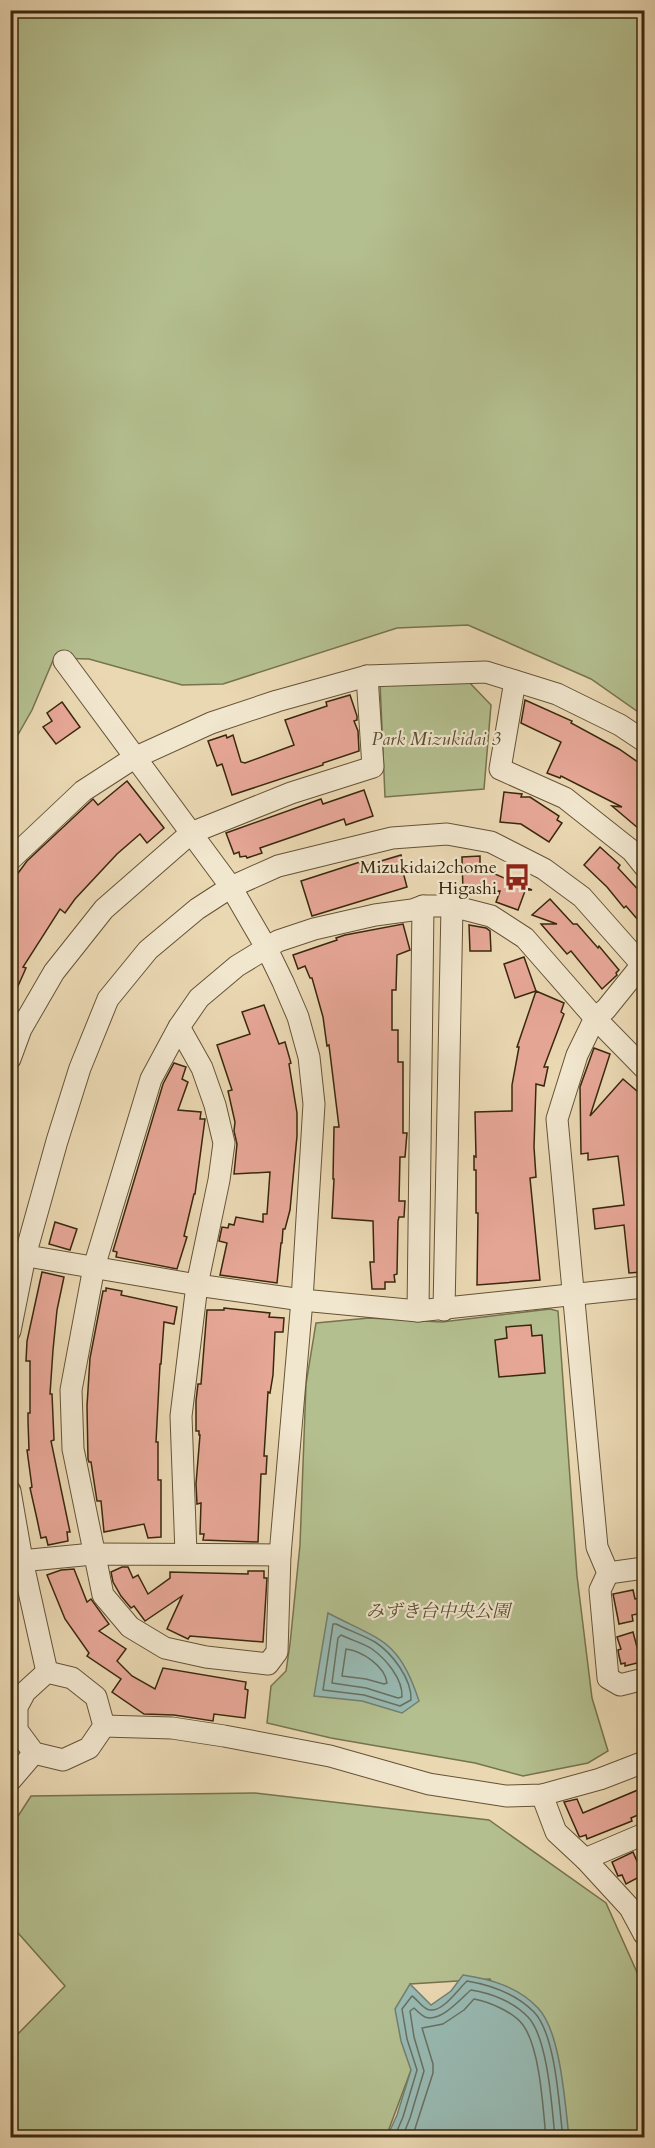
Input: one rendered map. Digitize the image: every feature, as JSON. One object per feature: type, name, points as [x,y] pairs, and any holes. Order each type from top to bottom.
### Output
[{"type":"street","points":[[64,661],[231,887],[267,949],[298,1017],[309,1057],[314,1104],[302,1300],[280,1555],[277,1652],[268,1664],[206,1658],[165,1648],[130,1628],[103,1595],[73,1449],[70,1390],[94,1267],[150,1079],[179,1027],[199,998],[237,966],[267,949],[278,941],[314,929],[375,915],[412,910],[423,906],[452,906],[491,916],[525,938],[595,1018],[645,1068]]},
{"type":"street","points":[[10,860],[83,791],[134,758],[212,723],[277,701],[367,676],[486,672],[557,694],[620,725],[645,741]]},
{"type":"street","points":[[10,1059],[21,1029],[54,972],[97,918],[191,832],[291,793],[373,767],[367,676]]},
{"type":"street","points":[[515,681],[500,769],[565,798],[632,851],[645,866]]},
{"type":"street","points":[[10,1331],[18,1254],[80,1068],[108,999],[148,950],[198,909],[231,887],[278,866],[393,838],[447,834],[491,842],[544,869],[582,897],[644,965],[606,1009],[595,1018],[577,1055],[557,1119],[597,1547],[608,1574],[600,1590],[608,1678],[620,1685],[645,1679]]},
{"type":"street","points":[[418,1311],[423,906]]},
{"type":"street","points":[[444,1310],[452,906]]},
{"type":"street","points":[[179,1027],[202,1068],[215,1105],[224,1143],[219,1180],[197,1285],[181,1416],[186,1554]]},
{"type":"street","points":[[18,1254],[197,1285],[302,1300],[418,1311],[645,1287]]},
{"type":"street","points":[[10,1491],[16,1561],[47,1672]]},
{"type":"street","points":[[16,1561],[93,1554],[280,1555]]},
{"type":"street","points":[[608,1574],[645,1568]]},
{"type":"street","points":[[47,1672],[72,1678],[96,1697],[104,1725],[89,1748],[63,1760],[34,1753],[17,1730],[17,1707],[25,1692],[47,1672]]},
{"type":"street","points":[[104,1725],[172,1728],[224,1736],[330,1756],[429,1784],[506,1796],[542,1795],[600,1779],[645,1762]]},
{"type":"street","points":[[10,1781],[34,1753]]},
{"type":"street","points":[[542,1795],[556,1832],[585,1859],[630,1908],[645,1934]]},
{"type":"street","points":[[585,1859],[645,1834]]},
{"type":"green space","points":[[11,11],[644,11],[644,716],[591,679],[468,625],[397,628],[223,684],[182,685],[89,659],[54,658],[32,710],[11,747]]},
{"type":"green space","name":"Park Mizukidai 3","points":[[468,681],[491,705],[484,789],[385,797],[380,682]]},
{"type":"green space","name":"みずき台中央公園","points":[[550,1309],[558,1311],[577,1576],[592,1698],[608,1751],[588,1763],[523,1776],[475,1763],[331,1738],[267,1723],[271,1686],[286,1671],[290,1644],[300,1545],[306,1384],[316,1323],[369,1318],[442,1322]]},
{"type":"green space","points":[[255,1793],[489,1820],[606,1903],[644,1988],[644,2137],[568,2137],[490,1979],[410,1984],[411,2070],[386,2137],[11,2137],[10,2042],[65,1986],[11,1925],[11,1827],[31,1796]]},
{"type":"water","points":[[328,1613],[386,1644],[404,1665],[419,1701],[402,1713],[362,1701],[314,1696]]},
{"type":"water","points":[[463,1975],[484,1979],[513,1989],[538,2008],[546,2019],[561,2070],[569,2137],[387,2137],[397,2115],[411,2070],[401,2041],[395,2009],[410,1984],[431,2005],[451,1991]]},
{"type":"building","points":[[350,695],[357,716],[357,720],[354,721],[358,731],[359,751],[232,795],[222,764],[217,766],[208,741],[233,735],[241,762],[245,763],[294,745],[285,720],[327,706],[326,702]]},
{"type":"building","points":[[525,700],[572,721],[571,723],[619,749],[645,767],[645,834],[612,806],[622,807],[561,776],[560,778],[547,773],[561,742],[521,723]]},
{"type":"building","points":[[62,702],[80,727],[56,744],[43,727],[52,721],[47,713]]},
{"type":"building","points":[[127,781],[164,828],[147,843],[140,834],[117,854],[65,913],[60,909],[23,967],[26,968],[10,1004],[10,884],[27,861],[93,799],[98,805]]},
{"type":"building","points":[[364,790],[373,816],[346,825],[344,819],[260,848],[262,853],[247,858],[246,856],[240,857],[239,852],[234,854],[226,833],[321,799],[323,804]]},
{"type":"building","points":[[504,792],[530,797],[559,816],[557,820],[562,823],[549,842],[521,824],[500,822]]},
{"type":"building","points":[[600,847],[620,865],[618,868],[645,897],[645,928],[584,865]]},
{"type":"building","points":[[401,855],[406,871],[403,872],[407,887],[312,916],[301,881],[360,862],[361,867]]},
{"type":"building","points":[[480,856],[480,872],[488,871],[532,890],[524,890],[518,910],[496,902],[500,891],[463,892],[462,857]]},
{"type":"building","points":[[550,899],[598,948],[599,946],[619,970],[617,975],[602,989],[571,951],[567,954],[541,924],[557,924],[532,915]]},
{"type":"building","points":[[403,924],[410,950],[397,955],[396,990],[392,990],[392,1030],[398,1030],[398,1062],[403,1062],[403,1133],[407,1133],[405,1157],[400,1157],[399,1201],[405,1201],[404,1217],[399,1217],[398,1221],[395,1282],[385,1282],[385,1289],[372,1289],[370,1262],[374,1262],[373,1221],[332,1218],[334,1127],[339,1127],[329,1045],[327,1046],[323,1017],[312,978],[305,966],[298,969],[293,955],[345,935]]},
{"type":"building","points":[[469,925],[490,931],[491,951],[470,951]]},
{"type":"building","points":[[524,957],[536,991],[515,998],[504,964]]},
{"type":"building","points":[[536,991],[564,1003],[561,1012],[564,1014],[544,1067],[548,1067],[544,1086],[536,1084],[534,1147],[536,1177],[530,1178],[540,1280],[477,1285],[478,1213],[476,1213],[476,1170],[474,1170],[475,1112],[512,1111],[512,1085],[519,1047],[517,1047]]},
{"type":"building","points":[[264,1005],[279,1044],[285,1042],[291,1063],[289,1064],[297,1113],[290,1210],[285,1229],[283,1229],[277,1283],[220,1275],[227,1243],[219,1241],[222,1227],[228,1228],[229,1224],[234,1225],[236,1217],[263,1222],[263,1214],[267,1214],[270,1172],[234,1174],[237,1144],[228,1091],[232,1090],[217,1045],[250,1034],[242,1012]]},
{"type":"building","points":[[594,1048],[610,1054],[590,1116],[623,1079],[645,1098],[645,1266],[642,1266],[642,1272],[629,1273],[624,1225],[595,1229],[593,1209],[624,1205],[618,1156],[588,1160],[588,1153],[581,1154],[580,1087]]},
{"type":"building","points":[[174,1063],[186,1067],[182,1079],[188,1082],[178,1110],[201,1112],[200,1119],[205,1119],[195,1194],[184,1236],[187,1237],[177,1269],[116,1257],[117,1252],[113,1251],[163,1084]]},
{"type":"building","points":[[55,1222],[77,1229],[70,1250],[49,1244]]},
{"type":"building","points":[[42,1272],[64,1277],[57,1310],[53,1350],[50,1394],[52,1394],[54,1440],[51,1441],[70,1532],[67,1532],[68,1541],[48,1545],[46,1537],[41,1538],[30,1488],[32,1487],[27,1450],[29,1450],[30,1361],[26,1361],[27,1341]]},
{"type":"building","points":[[106,1288],[122,1291],[121,1295],[177,1307],[174,1324],[164,1322],[160,1364],[156,1442],[158,1442],[158,1480],[161,1480],[161,1537],[148,1538],[144,1524],[104,1532],[101,1501],[97,1501],[91,1462],[88,1459],[87,1406],[90,1358],[103,1291],[106,1291]]},
{"type":"building","points":[[224,1308],[270,1313],[269,1317],[284,1318],[283,1332],[275,1332],[273,1375],[270,1393],[268,1392],[264,1456],[267,1456],[266,1474],[261,1474],[258,1542],[203,1540],[204,1534],[200,1534],[201,1503],[197,1504],[196,1484],[200,1435],[199,1431],[196,1431],[196,1401],[198,1384],[201,1384],[207,1310],[224,1310]]},
{"type":"building","points":[[531,1325],[532,1336],[542,1335],[545,1373],[499,1377],[495,1340],[507,1338],[506,1327]]},
{"type":"building","points":[[128,1567],[133,1578],[138,1575],[148,1594],[170,1578],[170,1572],[248,1574],[248,1571],[264,1571],[264,1578],[267,1578],[263,1642],[190,1636],[188,1639],[167,1629],[182,1596],[145,1621],[134,1606],[131,1608],[121,1596],[113,1582],[111,1572]]},
{"type":"building","points":[[74,1569],[87,1602],[91,1599],[109,1624],[99,1631],[126,1649],[117,1661],[132,1676],[155,1689],[163,1668],[246,1682],[245,1689],[248,1690],[245,1718],[214,1714],[213,1721],[174,1715],[144,1714],[112,1692],[121,1679],[87,1656],[89,1653],[65,1619],[47,1575],[61,1570]]},
{"type":"building","points":[[633,1590],[635,1599],[641,1598],[643,1613],[632,1615],[633,1621],[619,1624],[613,1594]]},
{"type":"building","points":[[633,1632],[641,1662],[625,1666],[625,1663],[621,1664],[618,1650],[621,1649],[617,1637]]},
{"type":"building","points":[[645,1787],[645,1812],[631,1818],[632,1821],[587,1839],[586,1835],[579,1836],[564,1802],[577,1799],[583,1813]]},
{"type":"building","points":[[633,1852],[643,1875],[626,1884],[622,1875],[618,1876],[612,1862]]},
{"type":"place","name":"Mizukidai2chome Higashi","points":[[517,877]]}]
